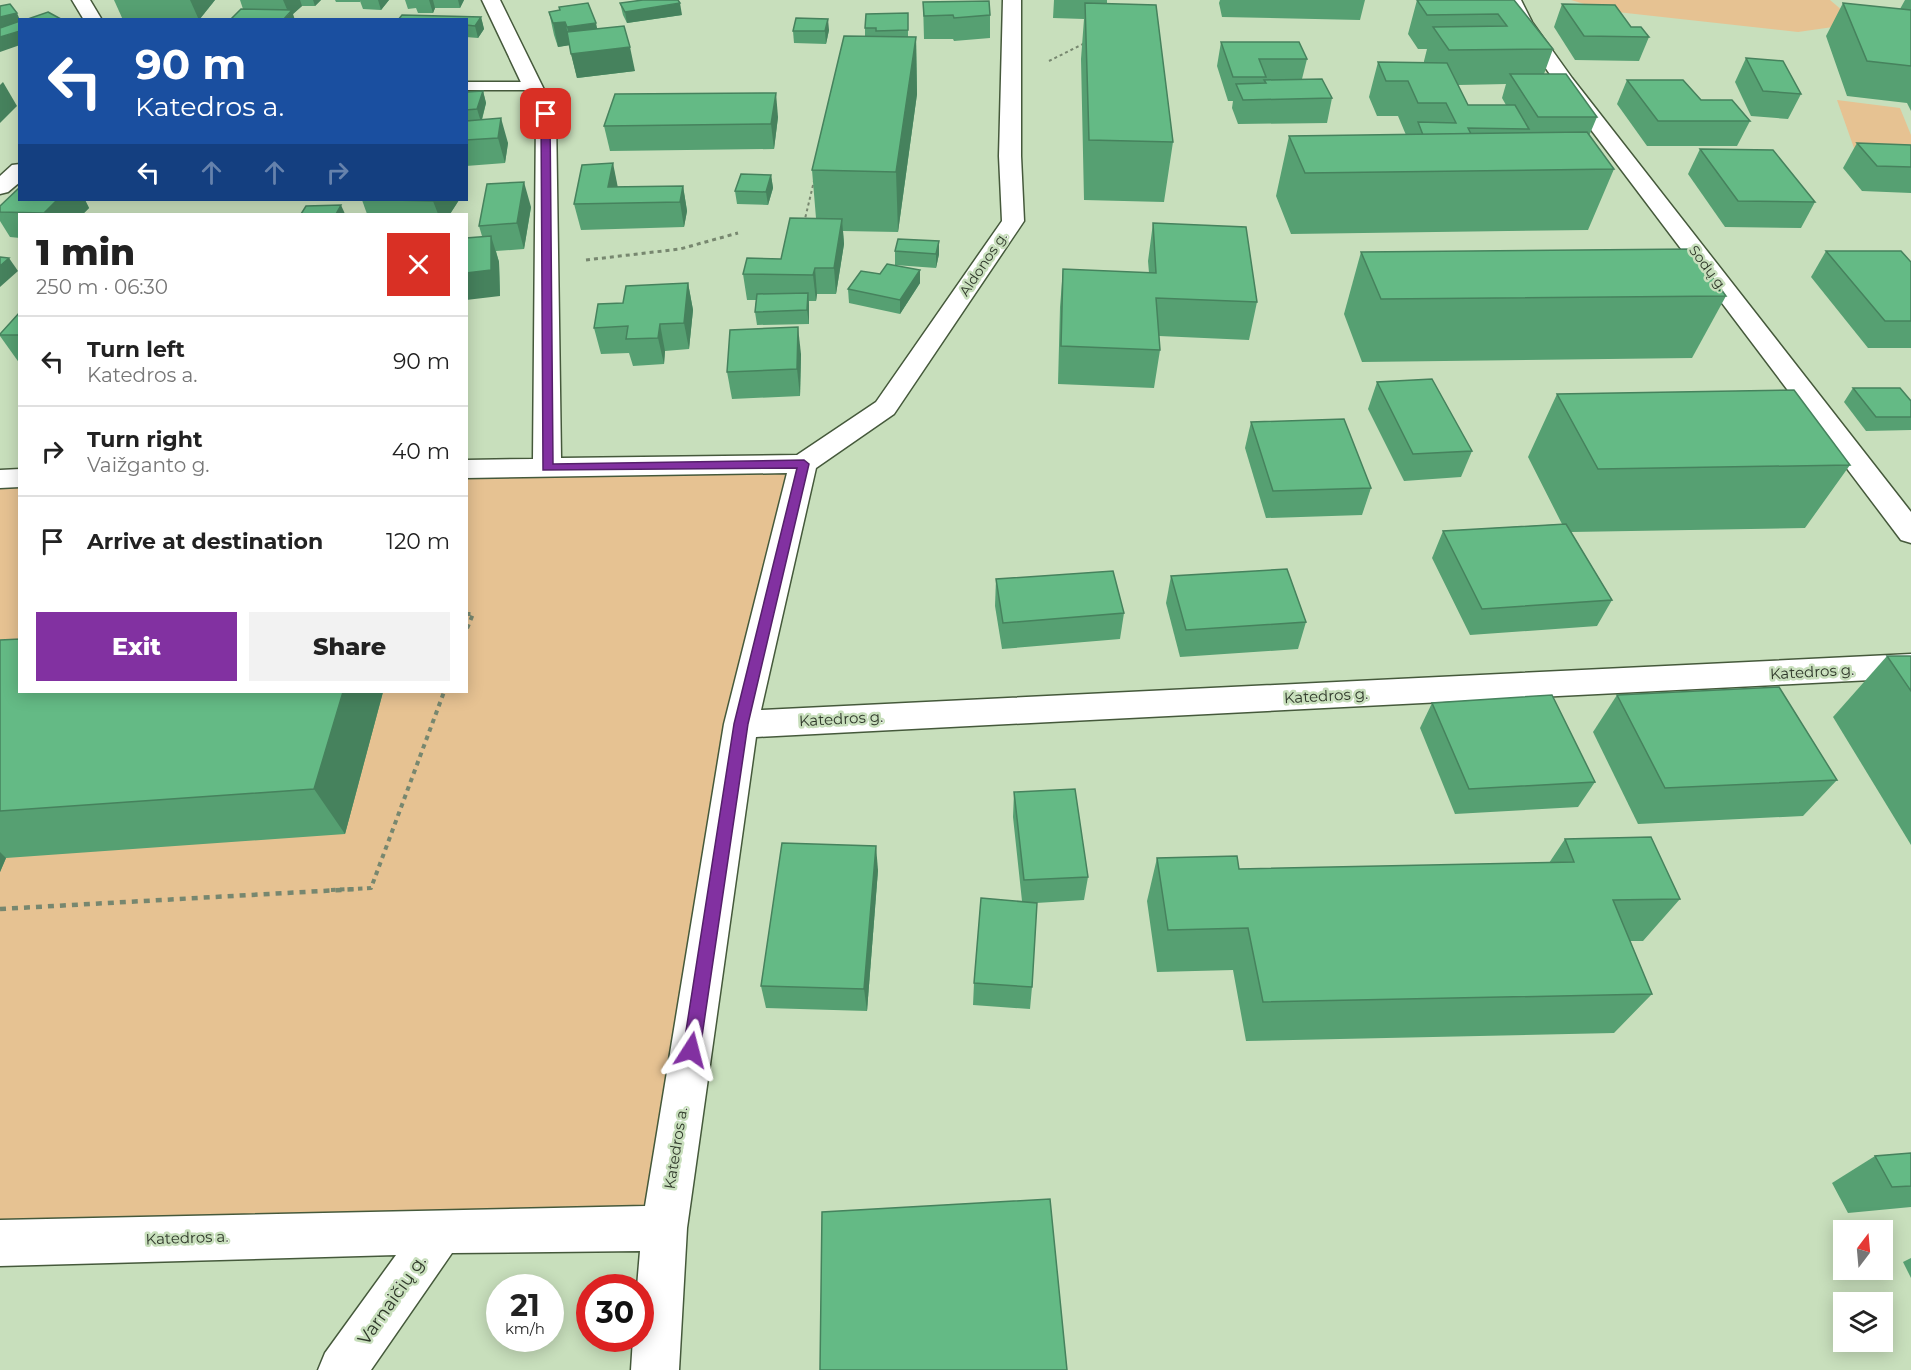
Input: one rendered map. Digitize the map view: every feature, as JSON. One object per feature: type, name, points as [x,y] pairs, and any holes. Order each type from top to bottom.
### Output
[{"type":"street","points":[[81,0],[92,18]]},
{"type":"street","points":[[491,0],[499,22],[534,86],[546,114],[547,468]]},
{"type":"street","name":"Aldonos g.","points":[[804,464],[842,435],[885,408],[1013,221],[1010,156],[1013,79],[1012,0]]},
{"type":"street","name":"Sodų g.","points":[[1512,0],[1523,22],[1565,82],[1911,533]]},
{"type":"street","points":[[0,187],[18,172]]},
{"type":"street","points":[[468,469],[804,464]]},
{"type":"street","name":"Katedros a.","points":[[0,1243],[441,1231],[664,1228],[741,724],[804,464]]},
{"type":"street","points":[[0,479],[18,478]]},
{"type":"street","name":"Katedros g.","points":[[741,724],[1911,666]]},
{"type":"street","points":[[655,1370],[664,1228]]},
{"type":"street","name":"Varnaičių g.","points":[[342,1370],[441,1231]]},
{"type":"lane","points":[[468,86],[534,86]]},
{"type":"path","points":[[1013,79],[1088,41]]},
{"type":"path","points":[[803,224],[814,179]]},
{"type":"path","points":[[547,264],[680,249],[738,233]]},
{"type":"path","points":[[468,614],[473,614],[468,626]]},
{"type":"path","points":[[0,909],[371,888],[444,693]]},
{"type":"shaded area","points":[[1571,0],[1830,0],[1843,11],[1833,27],[1798,32],[1608,11]]},
{"type":"shaded area","points":[[1837,100],[1900,108],[1911,135],[1911,156],[1854,148]]},
{"type":"shaded area","points":[[803,464],[664,1228],[0,1243],[0,479],[18,478],[18,693],[468,693],[468,469]]},
{"type":"building","points":[[643,0],[678,0],[680,3],[625,12],[620,3]]},
{"type":"building","points":[[1417,0],[1514,0],[1553,49],[1449,50],[1433,27],[1507,26],[1498,14],[1427,15]]},
{"type":"building","points":[[989,1],[990,15],[954,18],[953,15],[924,16],[923,2]]},
{"type":"building","points":[[588,3],[596,23],[567,27],[565,22],[553,23],[549,12],[560,10],[559,7]]},
{"type":"building","points":[[1085,3],[1156,5],[1173,142],[1089,140]]},
{"type":"building","points":[[1843,3],[1911,10],[1911,66],[1867,61]]},
{"type":"building","points":[[10,4],[17,13],[0,17],[0,6]]},
{"type":"building","points":[[1562,4],[1615,5],[1631,27],[1641,27],[1649,37],[1584,36]]},
{"type":"building","points":[[241,9],[292,10],[285,18],[232,18]]},
{"type":"building","points":[[48,12],[59,18],[31,18]]},
{"type":"building","points":[[908,13],[908,30],[876,31],[876,28],[865,28],[866,14]]},
{"type":"building","points":[[402,15],[481,17],[475,26],[468,25],[468,18],[400,18]]},
{"type":"building","points":[[796,18],[828,19],[825,31],[793,31]]},
{"type":"building","points":[[18,22],[18,32],[0,37],[0,28]]},
{"type":"building","points":[[624,26],[630,47],[571,54],[567,32]]},
{"type":"building","points":[[844,36],[916,37],[896,172],[812,170]]},
{"type":"building","points":[[1221,42],[1299,42],[1307,59],[1259,59],[1266,77],[1233,77]]},
{"type":"building","points":[[1746,58],[1783,61],[1801,94],[1763,91]]},
{"type":"building","points":[[1378,62],[1447,63],[1468,105],[1515,105],[1529,129],[1468,128],[1471,134],[1423,135],[1418,122],[1456,123],[1446,103],[1418,103],[1408,81],[1386,81]]},
{"type":"building","points":[[1510,74],[1566,74],[1597,117],[1538,117]]},
{"type":"building","points":[[1322,79],[1332,98],[1243,100],[1236,84],[1266,83],[1264,80]]},
{"type":"building","points":[[1627,80],[1683,80],[1701,100],[1732,100],[1750,121],[1658,121]]},
{"type":"building","points":[[483,91],[477,109],[468,110],[468,92]]},
{"type":"building","points":[[776,93],[771,124],[604,126],[615,94]]},
{"type":"building","points":[[501,118],[498,138],[468,140],[468,121]]},
{"type":"building","points":[[1587,132],[1614,169],[1305,173],[1289,136]]},
{"type":"building","points":[[1857,143],[1911,145],[1911,167],[1877,166]]},
{"type":"building","points":[[1700,149],[1773,150],[1815,202],[1738,201]]},
{"type":"building","points":[[613,163],[608,187],[683,186],[680,202],[574,204],[582,165]]},
{"type":"building","points":[[741,174],[771,175],[766,192],[735,191]]},
{"type":"building","points":[[524,182],[517,223],[479,226],[487,184]]},
{"type":"building","points":[[18,189],[18,201],[56,201],[44,213],[0,212],[0,206]]},
{"type":"building","points":[[341,205],[337,213],[302,213],[306,206]]},
{"type":"building","points":[[790,218],[842,219],[834,268],[815,268],[813,275],[743,274],[747,258],[781,259]]},
{"type":"building","points":[[1153,223],[1246,227],[1257,302],[1156,298],[1160,350],[1061,346],[1063,269],[1156,273]]},
{"type":"building","points":[[491,236],[491,270],[468,273],[468,238]]},
{"type":"building","points":[[898,239],[939,241],[936,254],[895,251]]},
{"type":"building","points":[[1692,249],[1726,296],[1381,299],[1361,252]]},
{"type":"building","points":[[1826,251],[1901,251],[1911,262],[1911,321],[1885,321]]},
{"type":"building","points":[[0,257],[9,258],[0,266]]},
{"type":"building","points":[[887,264],[920,270],[900,300],[848,289],[861,271],[880,274]]},
{"type":"building","points":[[688,283],[684,323],[660,324],[658,338],[626,339],[628,326],[594,328],[598,304],[623,303],[626,286]]},
{"type":"building","points":[[808,293],[807,310],[755,312],[757,294]]},
{"type":"building","points":[[18,314],[18,335],[0,334]]},
{"type":"building","points":[[798,327],[797,369],[727,372],[730,330]]},
{"type":"building","points":[[1432,379],[1472,451],[1413,454],[1377,382]]},
{"type":"building","points":[[1853,388],[1900,388],[1911,401],[1911,417],[1876,417]]},
{"type":"building","points":[[1794,390],[1850,465],[1598,469],[1557,394]]},
{"type":"building","points":[[1344,419],[1371,488],[1273,491],[1251,422]]},
{"type":"building","points":[[1566,524],[1612,600],[1482,609],[1443,531]]},
{"type":"building","points":[[1287,569],[1306,622],[1186,630],[1171,576]]},
{"type":"building","points":[[1113,571],[1124,613],[1003,623],[996,579]]},
{"type":"building","points":[[18,639],[18,693],[343,693],[314,789],[0,811],[0,640]]},
{"type":"building","points":[[1887,656],[1911,656],[1911,691]]},
{"type":"building","points":[[1779,687],[1837,780],[1665,788],[1617,695]]},
{"type":"building","points":[[1552,695],[1595,782],[1469,789],[1432,703]]},
{"type":"building","points":[[1075,789],[1088,877],[1024,880],[1014,792]]},
{"type":"building","points":[[1651,837],[1680,899],[1613,900],[1652,994],[1263,1002],[1248,928],[1168,930],[1157,858],[1237,856],[1239,869],[1574,862],[1565,839]]},
{"type":"building","points":[[782,843],[876,846],[864,989],[761,986]]},
{"type":"building","points":[[981,898],[1037,903],[1032,987],[974,983]]},
{"type":"building","points":[[1911,1153],[1911,1186],[1892,1187],[1875,1156]]},
{"type":"building","points":[[1050,1199],[1067,1370],[820,1370],[822,1212]]},
{"type":"route","points":[[546,114],[547,468],[804,464],[784,537],[741,724],[691,1050]]}]
